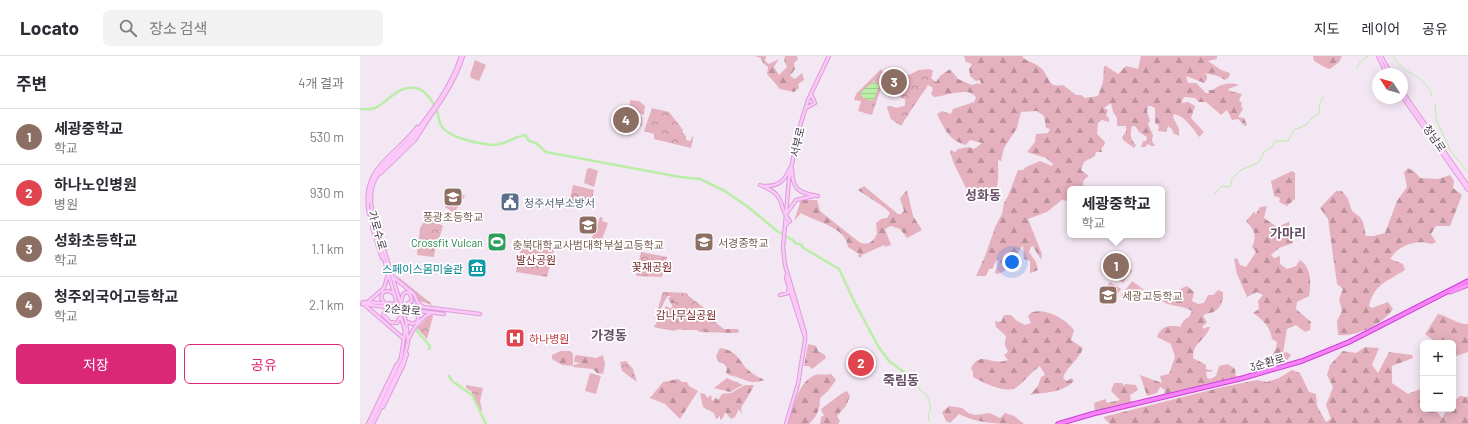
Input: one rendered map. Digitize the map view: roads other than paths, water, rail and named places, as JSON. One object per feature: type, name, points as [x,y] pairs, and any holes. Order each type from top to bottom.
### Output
[{"type":"highway","points":[[1450,291],[1468,277]]},
{"type":"highway","name":"3순환로","points":[[1058,424],[1243,378],[1302,360],[1349,342],[1468,283]]},
{"type":"highway","name":"3순환로","points":[[1065,424],[1072,420]]},
{"type":"main road","name":"가로수로","points":[[397,298],[392,275],[372,210],[370,198],[374,181],[384,166],[412,141],[454,76],[462,56]]},
{"type":"main road","name":"서부로","points":[[785,231],[792,164],[805,110],[811,93],[829,56]]},
{"type":"main road","points":[[1380,56],[1385,68]]},
{"type":"main road","points":[[1380,56],[1387,68]]},
{"type":"main road","points":[[805,110],[811,104],[815,103],[811,93]]},
{"type":"main road","name":"청남로","points":[[1408,100],[1468,186]]},
{"type":"main road","name":"청남로","points":[[1408,104],[1468,190]]},
{"type":"main road","name":"가로수로","points":[[399,304],[372,218],[368,198],[369,189],[376,174],[388,159],[410,139],[432,110]]},
{"type":"main road","points":[[374,181],[390,163],[415,140],[430,119],[434,117],[432,110]]},
{"type":"main road","points":[[376,168],[406,140],[432,110]]},
{"type":"main road","points":[[376,168],[388,159]]},
{"type":"main road","points":[[792,164],[786,177],[780,183],[770,186],[760,186],[769,189],[778,196],[786,216],[790,221],[787,223],[785,231],[783,254],[789,292],[780,295],[789,296],[793,299]]},
{"type":"main road","points":[[786,216],[796,200],[818,196],[803,193],[796,188],[792,180],[792,164]]},
{"type":"main road","name":"가로수로","points":[[368,208],[367,188],[371,176],[376,168]]},
{"type":"main road","points":[[368,208],[372,218],[372,223]]},
{"type":"main road","points":[[368,208],[372,223]]},
{"type":"main road","name":"가로수로","points":[[371,424],[408,342],[408,328],[402,309],[394,294],[372,223]]},
{"type":"main road","points":[[368,301],[374,299],[384,288],[388,275]]},
{"type":"main road","points":[[392,275],[413,294],[418,303],[424,307]]},
{"type":"main road","points":[[786,276],[805,337]]},
{"type":"main road","points":[[786,276],[794,294],[805,337],[798,384],[786,424]]},
{"type":"main road","points":[[389,303],[382,301],[382,295],[387,291],[394,294]]},
{"type":"main road","points":[[407,292],[411,294],[413,298],[412,302],[399,304],[403,294],[407,292]]},
{"type":"main road","name":"2순환로","points":[[361,303],[368,301],[480,314]]},
{"type":"main road","points":[[361,303],[405,339]]},
{"type":"main road","name":"2순환로","points":[[361,303],[399,304]]},
{"type":"main road","name":"2순환로","points":[[361,303],[388,308],[444,314],[432,313],[426,316],[413,330],[408,342]]},
{"type":"main road","points":[[411,306],[409,308],[411,310]]},
{"type":"main road","points":[[388,308],[383,314],[389,322],[396,323],[400,317],[402,309]]},
{"type":"main road","name":"가로수로","points":[[371,424],[403,361],[405,349],[405,325],[402,309]]},
{"type":"main road","points":[[371,424],[403,366],[409,332],[407,321],[402,309]]},
{"type":"main road","points":[[402,309],[415,312],[419,317],[415,324],[410,324],[407,321]]},
{"type":"main road","points":[[400,317],[405,339]]},
{"type":"waterway","points":[[1357,68],[1361,61],[1368,56]]},
{"type":"waterway","points":[[1393,56],[1403,68],[1424,83],[1432,96]]},
{"type":"waterway","points":[[360,109],[375,108],[399,91],[415,88],[423,91],[432,101],[436,108],[442,127],[451,134],[465,140],[493,145],[501,144],[525,135],[529,141],[536,143],[546,152],[680,177],[700,179],[725,191],[748,207],[777,231],[839,269],[878,346],[889,361],[905,373]]},
{"type":"waterway","points":[[1214,194],[1222,186],[1230,187],[1232,179],[1239,171],[1258,163],[1265,151],[1272,147],[1275,141],[1288,141],[1294,130],[1306,125],[1312,118],[1320,113],[1319,105],[1324,96]]},
{"type":"waterway","points":[[1435,104],[1436,119],[1451,152],[1468,172]]},
{"type":"waterway","points":[[416,330],[430,346],[429,349]]},
{"type":"waterway","points":[[905,373],[913,378],[920,390],[927,395],[931,408],[928,416],[929,421]]},
{"type":"waterway","points":[[449,376],[452,381],[472,395],[486,424]]},
{"type":"place","name":"성화초등학교","points":[[894,82]]},
{"type":"place","name":"청주외국어고등학교","points":[[626,120]]},
{"type":"place","name":"풍광초등학교","points":[[453,197]]},
{"type":"place","name":"청주서부소방서","points":[[510,202]]},
{"type":"place","name":"충북대학교사범대학부설고등학교","points":[[588,225]]},
{"type":"place","name":"Crossfit Vulcan","points":[[497,242]]},
{"type":"place","name":"서경중학교","points":[[704,242]]},
{"type":"place","name":"세광중학교","points":[[1116,266]]},
{"type":"place","name":"스페이스몸미술관","points":[[477,268]]},
{"type":"place","name":"세광고등학교","points":[[1108,295]]},
{"type":"place","name":"하나병원","points":[[515,338]]},
{"type":"place","name":"하나노인병원","points":[[861,363]]},
{"type":"district","name":"성화동","points":[[983,195]]},
{"type":"district","name":"가마리","points":[[1288,233]]},
{"type":"district","name":"가경동","points":[[609,335]]},
{"type":"district","name":"죽림동","points":[[901,380]]},
{"type":"park label","name":"발산공원","points":[[536,259]]},
{"type":"park label","name":"꽃재공원","points":[[652,266]]},
{"type":"park label","name":"감나무실공원","points":[[686,314]]}]
